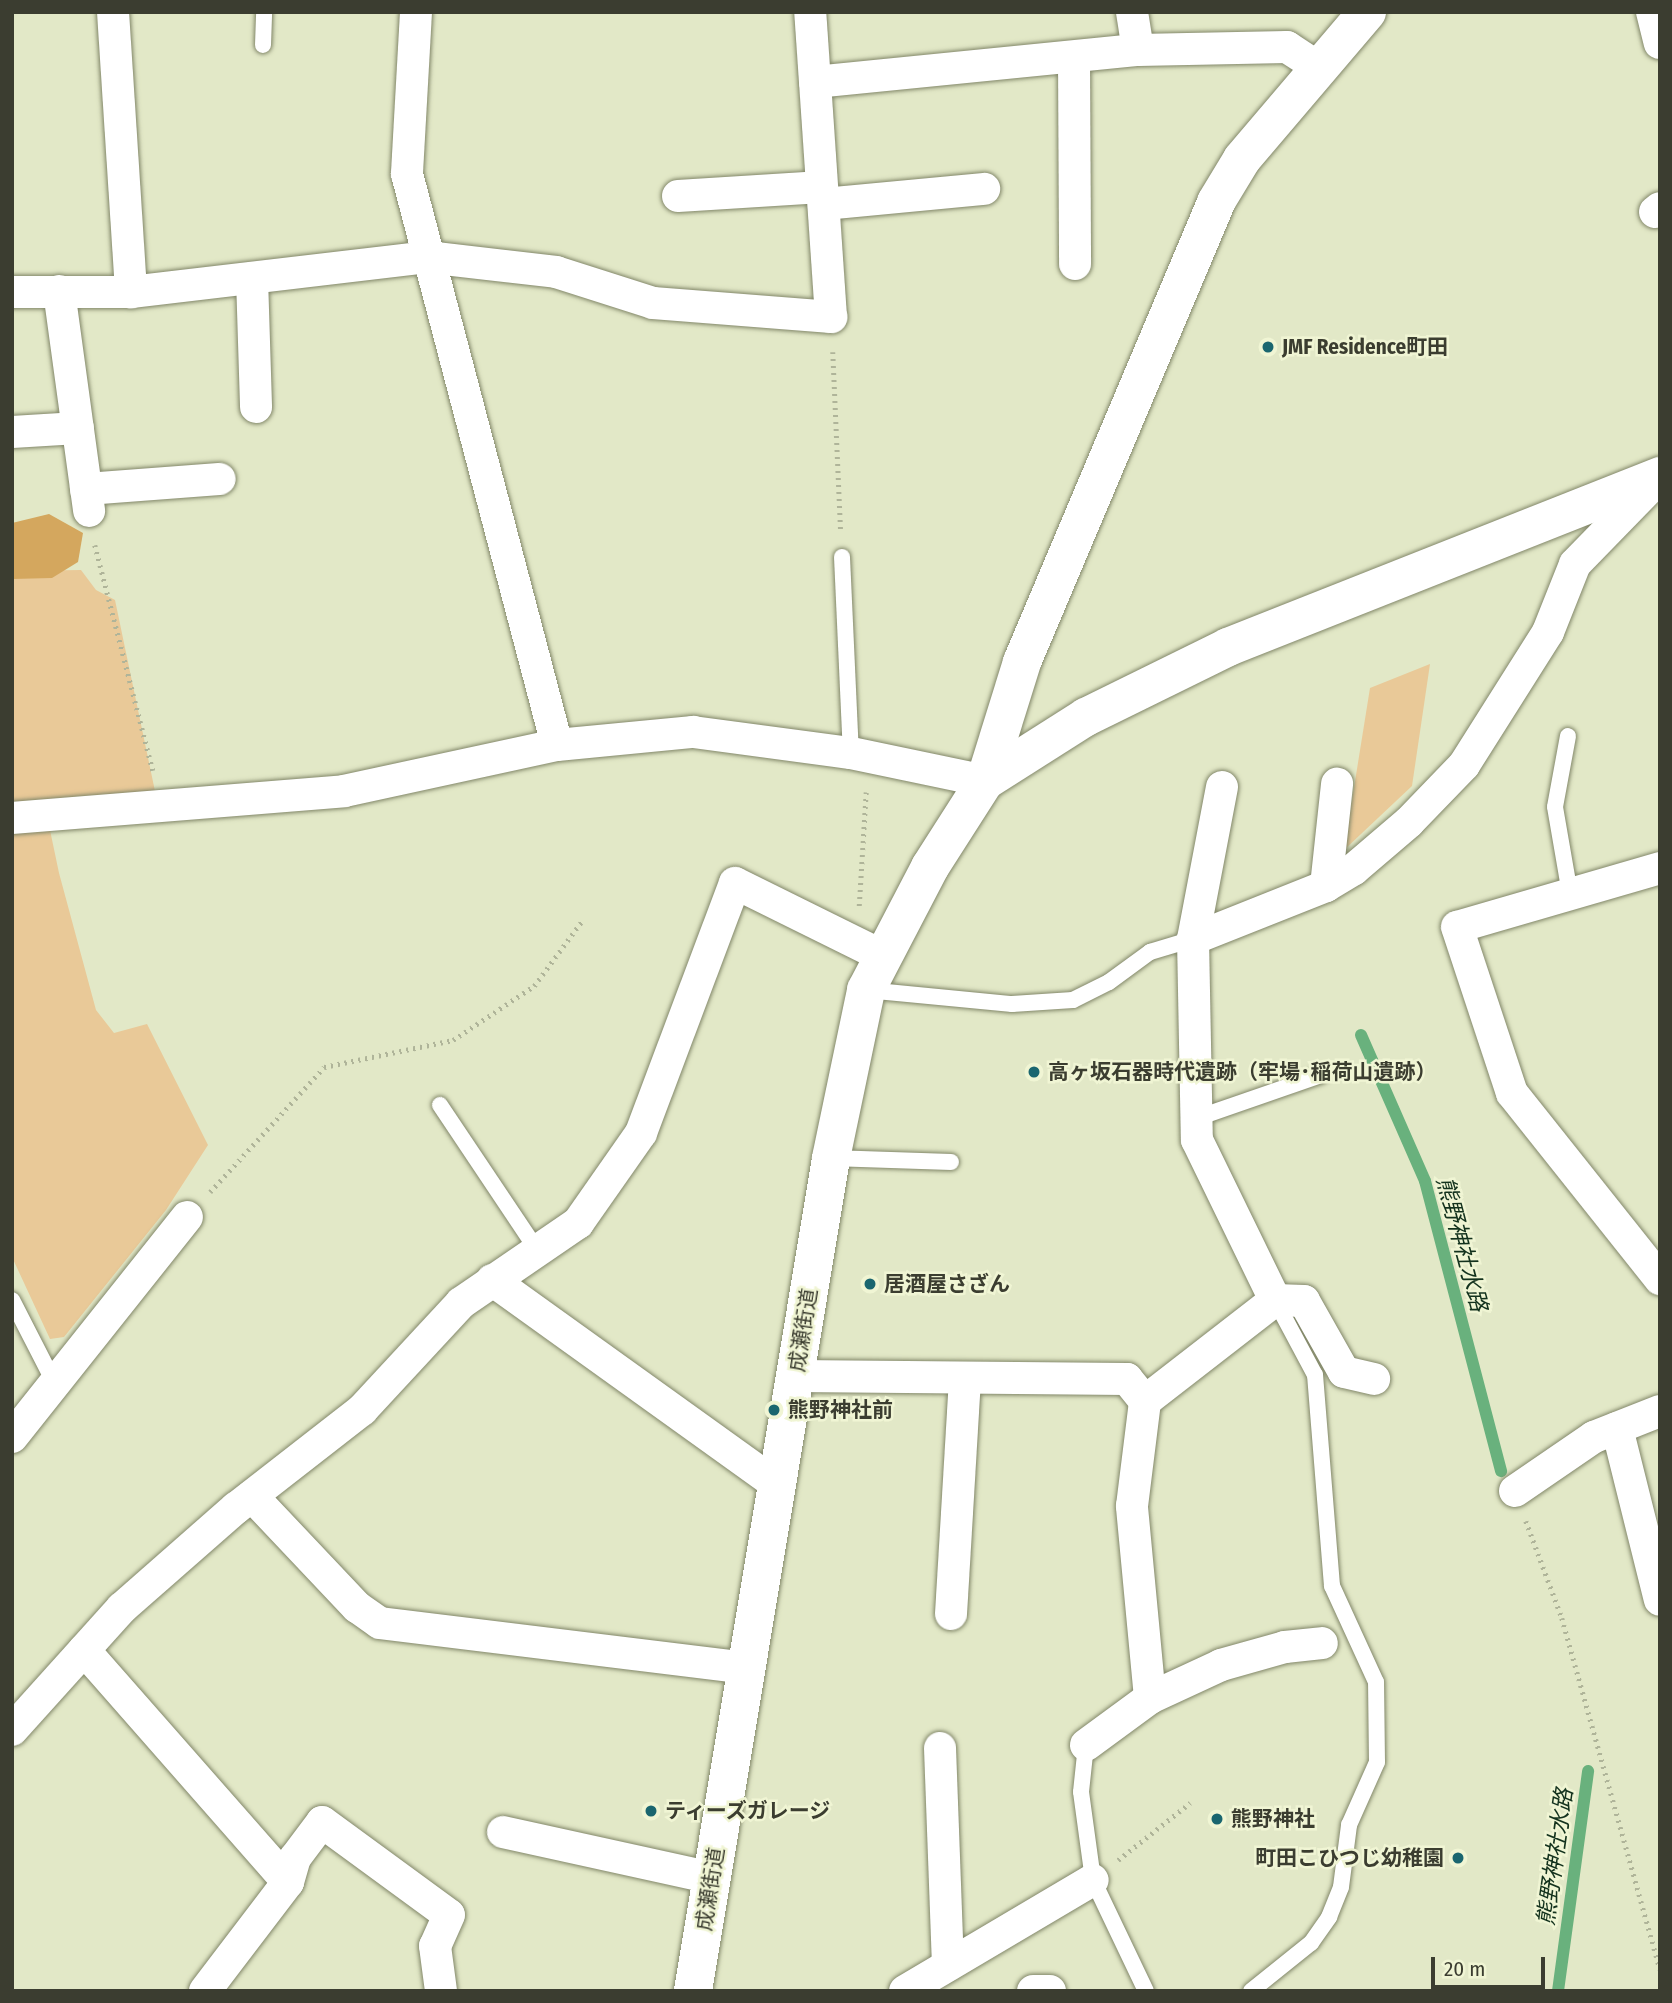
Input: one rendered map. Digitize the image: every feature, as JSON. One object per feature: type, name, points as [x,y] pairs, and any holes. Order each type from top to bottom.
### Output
[{"type":"main road","points":[[985,781],[1022,662],[1196,243],[1242,159],[1367,12]]},
{"type":"main road","points":[[985,781],[1086,717],[1227,647],[1660,476]]},
{"type":"main road","name":"成瀬街道","points":[[693,1991],[831,1158],[868,963],[985,781]]},
{"type":"street","points":[[113,12],[131,292]]},
{"type":"street","points":[[416,12],[407,174],[557,745]]},
{"type":"street","points":[[12,292],[131,292],[427,257],[555,272],[653,303],[831,317],[810,12]]},
{"type":"street","points":[[1132,12],[1138,50]]},
{"type":"street","points":[[1652,12],[1660,43]]},
{"type":"street","points":[[815,82],[1138,50],[1287,47],[1318,67]]},
{"type":"street","points":[[1074,58],[1075,264]]},
{"type":"street","points":[[678,196],[823,196],[984,189]]},
{"type":"street","points":[[252,278],[256,407]]},
{"type":"street","points":[[59,291],[88,500],[220,479]]},
{"type":"street","points":[[12,432],[78,428]]},
{"type":"street","points":[[1193,939],[1326,886],[1354,869],[1409,822],[1464,765],[1548,632],[1576,564],[1660,476]]},
{"type":"street","points":[[12,818],[163,809],[344,791],[557,745],[693,732],[859,755],[985,781]]},
{"type":"street","points":[[1326,886],[1338,784]]},
{"type":"street","points":[[1222,787],[1193,939],[1197,1140],[1275,1300]]},
{"type":"street","points":[[1660,868],[1457,927],[1512,1093],[1660,1279]]},
{"type":"street","points":[[12,1730],[122,1608],[252,1496],[362,1410],[461,1303],[578,1223],[641,1133],[735,883],[868,963]]},
{"type":"street","points":[[12,1437],[187,1217]]},
{"type":"street","points":[[492,1280],[776,1484]]},
{"type":"street","points":[[1144,1401],[1275,1300],[1304,1301],[1344,1371],[1374,1380]]},
{"type":"street","points":[[795,1376],[965,1380],[1126,1378],[1144,1401],[1132,1506],[1150,1698]]},
{"type":"street","points":[[951,1614],[965,1380]]},
{"type":"street","points":[[1510,1495],[1594,1437],[1660,1411]]},
{"type":"street","points":[[1617,1428],[1660,1600]]},
{"type":"street","points":[[252,1496],[357,1606],[380,1623],[746,1668]]},
{"type":"street","points":[[1086,1745],[1150,1698],[1221,1665],[1285,1647],[1322,1643]]},
{"type":"street","points":[[85,1650],[288,1882]]},
{"type":"street","points":[[940,1748],[948,1965]]},
{"type":"street","points":[[205,1991],[288,1882],[295,1858],[322,1822],[449,1915],[435,1945],[440,1991]]},
{"type":"street","points":[[503,1832],[712,1878]]},
{"type":"street","points":[[905,1991],[1093,1880]]},
{"type":"street","points":[[1033,1991],[1050,1991]]},
{"type":"lane","points":[[263,45],[264,12]]},
{"type":"lane","points":[[842,557],[859,755]]},
{"type":"lane","points":[[1568,736],[1555,807],[1570,894]]},
{"type":"lane","points":[[868,963],[1012,1004],[1073,1000],[1109,982],[1150,952],[1193,939]]},
{"type":"lane","points":[[1197,1118],[1321,1074]]},
{"type":"lane","points":[[440,1105],[537,1250]]},
{"type":"lane","points":[[831,1158],[951,1162]]},
{"type":"lane","points":[[12,1300],[55,1384]]},
{"type":"lane","points":[[1251,1991],[1311,1943],[1329,1917],[1341,1887],[1349,1825],[1377,1762],[1376,1682],[1332,1586],[1315,1376],[1275,1300]]},
{"type":"lane","points":[[1086,1745],[1081,1792],[1093,1880],[1146,1991]]},
{"type":"path","points":[[831,317],[842,557]]},
{"type":"path","points":[[100,577],[163,809]]},
{"type":"path","points":[[859,755],[868,963]]},
{"type":"path","points":[[187,1217],[324,1067],[453,1040],[534,986],[582,921]]},
{"type":"path","points":[[1510,1495],[1562,1618],[1660,1970]]},
{"type":"path","points":[[1093,1880],[1190,1803]]},
{"type":"shaded area","points":[[49,514],[83,533],[78,562],[52,578],[12,579],[12,523]]},
{"type":"shaded area","points":[[81,570],[96,590],[115,600],[156,796],[46,811],[59,873],[96,1010],[114,1033],[147,1024],[208,1145],[166,1210],[64,1337],[50,1339],[12,1257],[12,571]]},
{"type":"shaded area","points":[[1430,664],[1412,786],[1344,850],[1370,688]]},
{"type":"waterway","name":"熊野神社水路","points":[[1361,1035],[1425,1181],[1501,1471]]},
{"type":"waterway","name":"熊野神社水路","points":[[1558,1991],[1588,1771]]},
{"type":"place","name":"JMF Residence町田","points":[[1268,347]]},
{"type":"place","name":"高ヶ坂石器時代遺跡（牢場･稲荷山遺跡）","points":[[1034,1072]]},
{"type":"place","name":"居酒屋さざん","points":[[870,1284]]},
{"type":"place","name":"熊野神社前","points":[[774,1410]]},
{"type":"place","name":"ティーズガレージ","points":[[651,1811]]},
{"type":"place","name":"熊野神社","points":[[1217,1819]]},
{"type":"place","name":"町田こひつじ幼稚園","points":[[1458,1858]]}]
